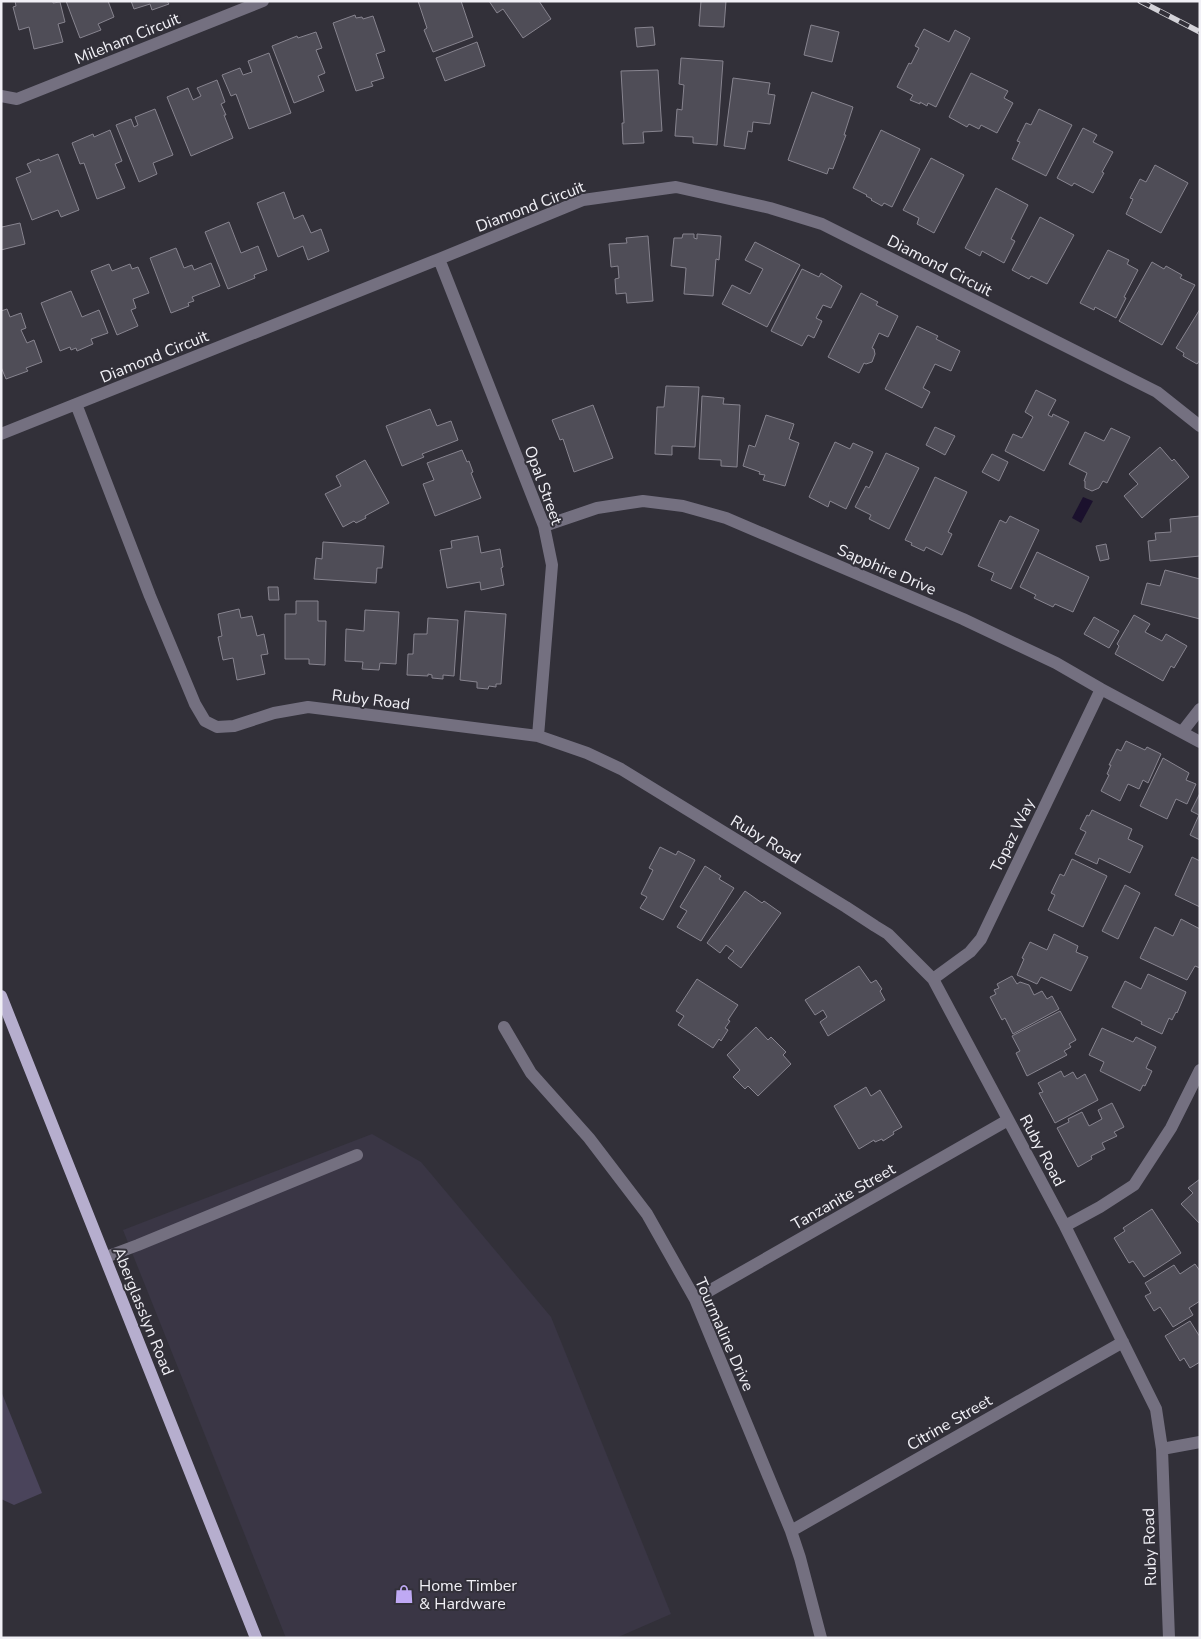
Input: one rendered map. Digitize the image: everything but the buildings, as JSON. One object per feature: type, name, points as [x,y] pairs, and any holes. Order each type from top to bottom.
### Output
[{"type":"main road","name":"Aberglasslyn Road","points":[[1,996],[256,1638]]},
{"type":"street","name":"Mileham Circuit","points":[[1,96],[17,99],[263,1]]},
{"type":"street","name":"Diamond Circuit","points":[[1,434],[583,200],[676,187],[770,208],[822,224],[1157,392],[1200,426]]},
{"type":"street","name":"Opal Street","points":[[439,259],[544,526],[552,565],[538,736]]},
{"type":"street","name":"Ruby Road","points":[[76,404],[150,596],[195,704],[205,721],[218,728],[234,726],[274,713],[308,707],[538,736],[587,753],[621,769],[888,934],[933,979],[1065,1226],[1156,1409],[1162,1449],[1169,1638]]},
{"type":"street","name":"Sapphire Drive","points":[[544,526],[597,508],[643,501],[684,506],[726,518],[963,619],[1056,663],[1200,742]]},
{"type":"street","name":"Topaz Way","points":[[933,979],[970,952],[981,939],[1101,689]]},
{"type":"street","points":[[1182,732],[1200,709]]},
{"type":"street","name":"Tourmaline Drive","points":[[504,1027],[531,1073],[589,1138],[647,1214],[695,1299],[791,1531],[821,1638]]},
{"type":"street","points":[[1065,1226],[1100,1207],[1134,1185],[1172,1128],[1200,1070]]},
{"type":"street","name":"Tanzanite Street","points":[[695,1299],[1008,1120]]},
{"type":"street","points":[[106,1257],[357,1155]]},
{"type":"street","name":"Citrine Street","points":[[791,1531],[1123,1342]]},
{"type":"street","points":[[1162,1449],[1200,1442]]},
{"type":"shaded area","points":[[1083,497],[1093,501],[1081,523],[1072,518]]},
{"type":"shaded area","points":[[372,1134],[421,1162],[551,1317],[671,1614],[616,1638],[286,1638],[123,1230]]},
{"type":"shaded area","points":[[1,1391],[42,1493],[14,1505],[1,1499]]},
{"type":"railway","points":[[1140,1],[1200,32]]},
{"type":"place","name":"Home Timber & Hardware","points":[[404,1594]]}]
